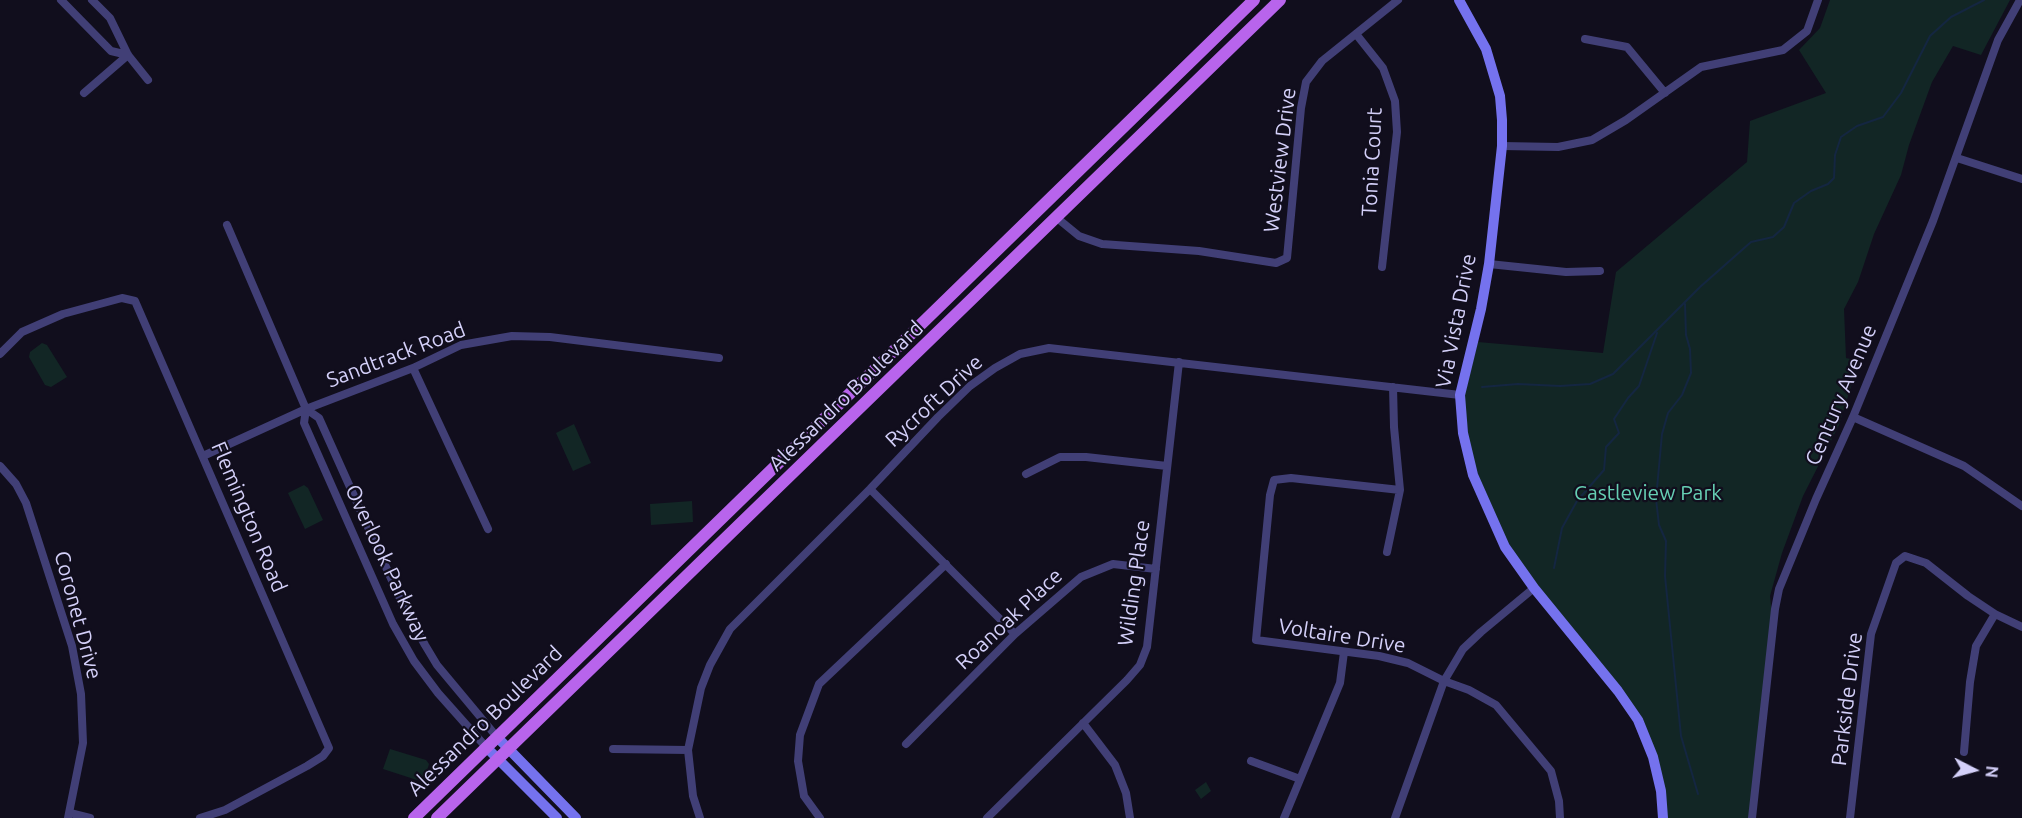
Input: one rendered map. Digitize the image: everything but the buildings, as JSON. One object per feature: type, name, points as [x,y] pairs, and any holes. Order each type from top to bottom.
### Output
[{"type":"main road","name":"Alessandro Boulevard","points":[[414,818],[1254,0]]},
{"type":"main road","name":"Alessandro Boulevard","points":[[437,818],[1280,0]]},
{"type":"street","points":[[61,0],[111,51],[128,55]]},
{"type":"street","points":[[92,0],[110,18],[128,55],[147,80]]},
{"type":"street","name":"Westview Drive","points":[[1057,218],[1079,236],[1102,244],[1198,251],[1276,263],[1287,258],[1301,108],[1306,82],[1322,61],[1398,0]]},
{"type":"street","name":"Via Vista Drive","points":[[1459,0],[1486,49],[1494,72],[1500,96],[1502,146],[1489,264],[1481,309],[1460,394],[1463,434],[1473,476],[1504,547],[1534,588],[1618,691],[1638,720],[1653,757],[1661,791],[1664,818]]},
{"type":"street","points":[[1502,146],[1558,147],[1592,140],[1626,120],[1701,67],[1783,50],[1808,31],[1818,0]]},
{"type":"street","name":"Century Avenue","points":[[1752,818],[1779,589],[1853,417],[1957,158],[1995,48],[2020,0]]},
{"type":"street","name":"Tonia Court","points":[[1356,34],[1383,68],[1395,101],[1397,132],[1382,267]]},
{"type":"street","points":[[1585,39],[1627,47],[1665,93]]},
{"type":"street","points":[[84,93],[128,55]]},
{"type":"street","points":[[1957,158],[2022,179]]},
{"type":"street","name":"Overlook Parkway","points":[[227,225],[306,409],[304,423],[393,624],[414,661],[438,693],[486,747]]},
{"type":"street","points":[[1489,264],[1566,272],[1600,271]]},
{"type":"street","name":"Flemington Road","points":[[0,354],[22,332],[63,314],[122,298],[135,301],[329,748],[323,756],[307,766],[225,810],[200,818]]},
{"type":"street","name":"Sandtrack Road","points":[[203,456],[306,409],[413,368],[461,345],[512,336],[550,337],[719,358]]},
{"type":"street","name":"Rycroft Drive","points":[[700,818],[693,796],[688,750],[701,688],[710,665],[730,629],[970,386],[1020,354],[1048,348],[1460,394]]},
{"type":"street","name":"Wilding Place","points":[[987,818],[1140,665],[1147,647],[1179,362]]},
{"type":"street","points":[[413,368],[489,528]]},
{"type":"street","points":[[1387,552],[1400,490],[1394,427],[1394,387]]},
{"type":"street","name":"Overlook Parkway","points":[[306,409],[319,418],[403,605],[424,645],[497,737]]},
{"type":"street","points":[[1853,417],[1964,466],[2022,506]]},
{"type":"street","points":[[1026,474],[1060,458],[1086,457],[1167,466]]},
{"type":"street","name":"Coronet Drive","points":[[0,466],[16,484],[26,503],[72,646],[81,694],[83,743],[69,816]]},
{"type":"street","name":"Voltaire Drive","points":[[1400,490],[1291,478],[1274,480],[1270,495],[1256,640],[1379,656],[1408,663],[1444,681],[1469,690],[1496,705],[1551,771],[1559,801],[1560,818]]},
{"type":"street","points":[[870,489],[1015,634]]},
{"type":"street","name":"Parkside Drive","points":[[1850,818],[1871,634],[1896,563],[1905,555],[1926,563],[1995,614]]},
{"type":"street","points":[[820,818],[804,796],[798,760],[800,735],[819,684],[946,564]]},
{"type":"street","name":"Roanoak Place","points":[[906,744],[1015,634],[1081,578],[1113,564],[1156,569]]},
{"type":"street","points":[[1395,818],[1444,681],[1463,649],[1534,588]]},
{"type":"street","points":[[1964,752],[1970,682],[1977,646],[1995,614],[2022,627]]},
{"type":"street","points":[[1284,818],[1340,683],[1344,652]]},
{"type":"street","points":[[1083,723],[1115,765],[1126,793],[1130,818]]},
{"type":"street","points":[[497,737],[576,818]]},
{"type":"street","points":[[486,747],[557,818]]},
{"type":"street","points":[[613,749],[688,750]]},
{"type":"street","points":[[1251,761],[1300,779]]},
{"type":"street","points":[[69,816],[90,818]]},
{"type":"green space","name":"Castleview Park","points":[[1830,0],[2010,0],[1981,55],[1953,46],[1932,82],[1909,145],[1901,175],[1874,234],[1858,282],[1844,309],[1846,358],[1859,361],[1839,425],[1803,496],[1782,553],[1770,596],[1774,632],[1754,818],[1664,818],[1644,734],[1514,561],[1473,477],[1464,397],[1478,342],[1603,353],[1616,272],[1747,162],[1750,121],[1826,93],[1799,50],[1820,28]]},
{"type":"green space","points":[[42,343],[47,345],[67,377],[51,387],[45,385],[29,357],[30,352]]},
{"type":"green space","points":[[574,424],[591,463],[573,471],[556,433]]},
{"type":"green space","points":[[304,485],[308,488],[323,520],[305,529],[288,493]]},
{"type":"green space","points":[[692,501],[693,522],[651,525],[650,504]]},
{"type":"green space","points":[[390,749],[426,760],[429,764],[425,778],[420,781],[383,769]]},
{"type":"green space","points":[[1206,782],[1211,791],[1201,799],[1195,790]]},
{"type":"waterway","points":[[1482,387],[1518,384],[1560,386],[1590,384],[1613,374],[1700,287],[1751,242],[1773,237],[1784,227],[1794,203],[1811,191],[1828,184],[1834,178],[1835,155],[1841,137],[1857,126],[1883,117],[1901,93],[1930,36],[1951,17],[1984,0]]},
{"type":"waterway","points":[[1685,304],[1691,373],[1682,395],[1668,413],[1662,434],[1656,499],[1659,525],[1666,541],[1665,576],[1681,736],[1698,794]]},
{"type":"waterway","points":[[1554,568],[1562,528],[1577,501],[1604,470],[1606,447],[1619,433],[1614,419],[1639,386],[1657,333]]}]
